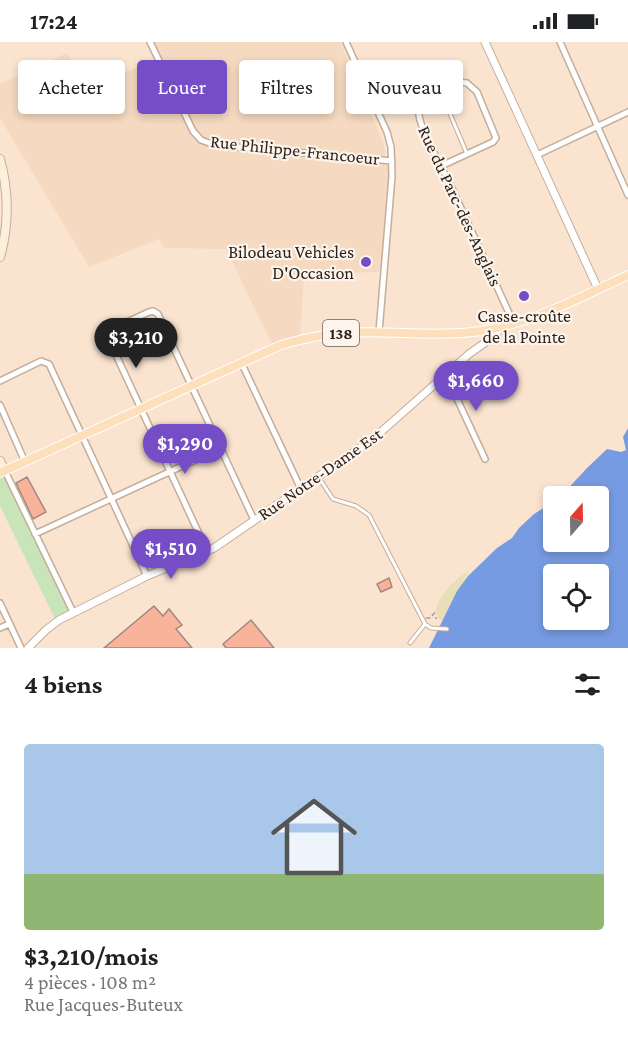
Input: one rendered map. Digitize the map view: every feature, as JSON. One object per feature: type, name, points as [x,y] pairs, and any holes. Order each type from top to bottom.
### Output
[{"type":"main road","points":[[0,159],[7,215],[0,257]]},
{"type":"main road","name":"138","points":[[2,472],[274,347],[306,338],[341,333],[463,333],[500,327],[514,324],[628,275]]},
{"type":"main road","points":[[0,461],[2,472]]},
{"type":"street","name":"Rue Philippe-Francoeur","points":[[150,42],[191,129],[206,143],[215,146],[392,161]]},
{"type":"street","points":[[346,42],[388,134],[392,161],[379,332]]},
{"type":"street","points":[[485,42],[598,289]]},
{"type":"street","points":[[560,42],[628,195]]},
{"type":"street","points":[[441,166],[493,142],[496,136],[477,92],[468,84],[463,83]]},
{"type":"street","points":[[537,155],[628,112]]},
{"type":"street","name":"Rue du Parc-des-Anglais","points":[[418,114],[514,324]]},
{"type":"street","points":[[207,551],[110,342],[110,331],[149,312],[157,312],[254,520]]},
{"type":"street","name":"Rue Notre-Dame Est","points":[[28,648],[50,626],[73,612],[147,576],[207,551],[319,478],[386,429],[469,354],[496,335],[500,327]]},
{"type":"street","points":[[0,381],[41,362],[46,361],[50,365],[147,576]]},
{"type":"street","points":[[241,362],[301,489]]},
{"type":"street","points":[[446,375],[485,459]]},
{"type":"street","points":[[0,405],[25,462]]},
{"type":"street","points":[[35,534],[221,448]]},
{"type":"street","points":[[2,472],[73,612]]},
{"type":"street","points":[[0,603],[21,648]]},
{"type":"street","points":[[0,628],[9,624]]},
{"type":"lane","points":[[450,114],[467,154]]},
{"type":"lane","points":[[319,478],[333,499],[356,506],[370,517],[399,578],[415,601],[425,624],[432,628],[447,629]]},
{"type":"lane","points":[[410,643],[425,624]]},
{"type":"path","points":[[435,612],[431,617],[437,618]]},
{"type":"shaded area","points":[[147,42],[340,42],[348,60],[346,60],[346,114],[371,114],[383,141],[389,175],[380,272],[304,274],[300,338],[273,346],[226,249],[164,248],[159,239],[89,267],[0,118],[0,84],[18,76],[18,114],[125,114],[125,73],[137,67],[137,114],[227,114],[227,60],[154,60]]},
{"type":"shaded area","points":[[67,53],[71,60],[52,60]]},
{"type":"green space","points":[[5,474],[72,614],[57,623],[0,506],[0,476]]},
{"type":"sand","points":[[469,571],[442,622],[435,613],[439,601],[452,584]]},
{"type":"water","points":[[628,428],[628,648],[429,648],[457,591],[468,576],[497,548],[512,538],[534,514],[543,508],[543,552],[609,552],[609,486],[570,486],[607,449],[621,452],[626,450],[623,437]]},
{"type":"building","points":[[27,477],[46,512],[33,519],[16,483]]},
{"type":"building","points":[[389,578],[392,587],[381,592],[377,584]]},
{"type":"building","points":[[154,606],[163,616],[169,609],[182,625],[176,629],[192,648],[104,648]]},
{"type":"building","points":[[251,620],[274,648],[226,648],[223,644]]},
{"type":"place","name":"Bilodeau Vehicles D'Occasion","points":[[366,262]]},
{"type":"place","name":"Casse-croûte de la Pointe","points":[[524,296]]}]
